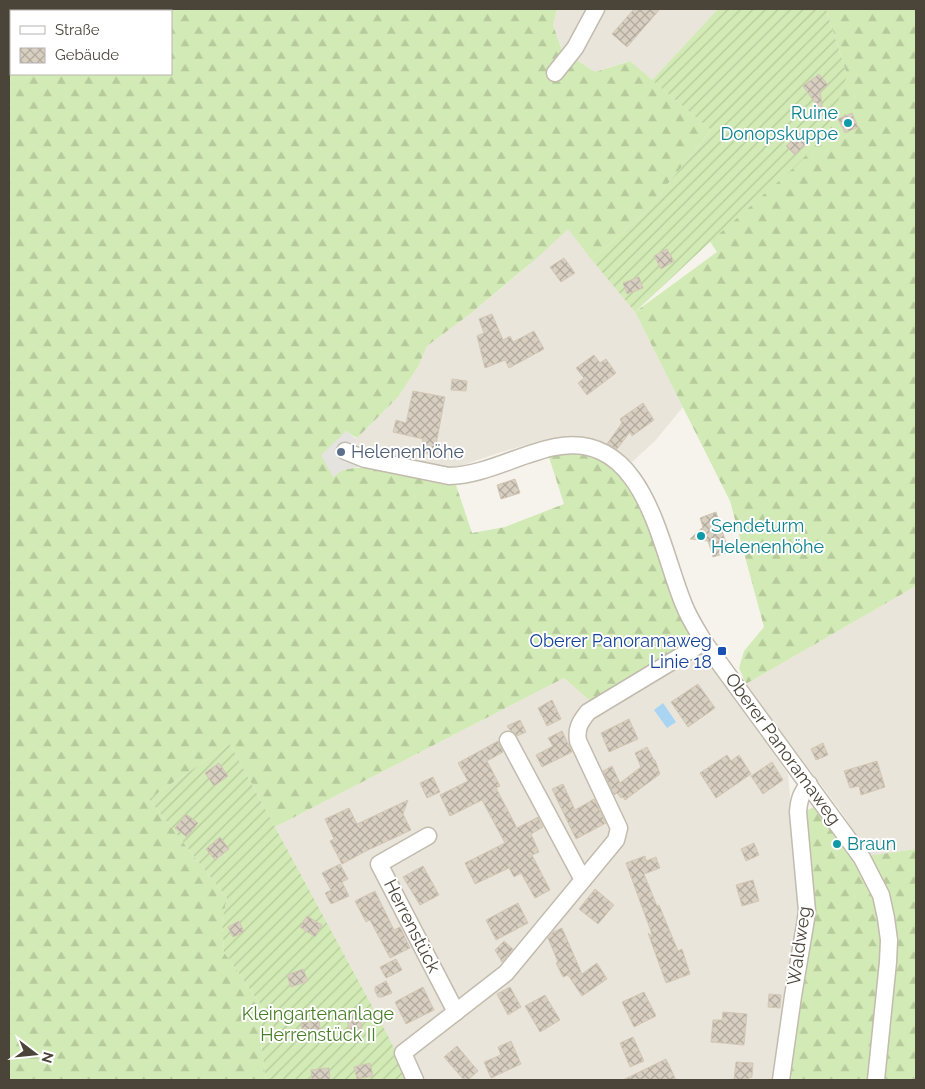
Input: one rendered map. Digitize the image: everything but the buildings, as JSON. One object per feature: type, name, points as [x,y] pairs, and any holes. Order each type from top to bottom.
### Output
[{"type":"street","points":[[556,73],[575,48],[596,9]]},
{"type":"street","name":"Oberer Panoramaweg","points":[[345,451],[365,459],[432,474],[463,476],[554,447],[583,445],[616,460],[631,474],[644,496],[684,607],[704,642],[862,858],[881,895],[889,940],[876,1080]]},
{"type":"street","points":[[415,1080],[403,1054],[506,973],[616,840],[619,828],[578,741],[577,732],[580,722],[588,712],[704,642]]},
{"type":"street","points":[[508,740],[583,880]]},
{"type":"street","name":"Waldweg","points":[[782,1080],[792,996],[806,925],[806,896],[798,812],[799,800],[808,784]]},
{"type":"street","name":"Herrenstück","points":[[428,836],[379,864],[456,1012]]},
{"type":"shaded area","points":[[557,9],[718,9],[652,80],[629,61],[595,72],[562,49],[553,25]]},
{"type":"shaded area","points":[[568,228],[635,312],[683,407],[655,441],[632,462],[614,449],[585,437],[542,440],[458,467],[433,467],[357,449],[356,439],[398,397],[418,367],[427,346],[470,314],[522,271]]},
{"type":"shaded area","name":"Helenenhöhe","points":[[346,431],[356,439],[358,467],[343,470],[333,477],[321,455]]},
{"type":"shaded area","points":[[916,586],[916,849],[869,856],[842,813],[746,684]]},
{"type":"shaded area","points":[[701,656],[708,662],[788,774],[799,897],[799,923],[776,1080],[410,1080],[275,827],[564,678],[599,711],[690,660]]},
{"type":"green space","points":[[9,9],[557,9],[553,25],[562,50],[595,72],[630,61],[711,130],[648,209],[592,260],[568,229],[537,258],[470,314],[427,346],[418,367],[398,397],[357,438],[345,431],[343,470],[368,467],[382,468],[454,479],[472,533],[505,527],[564,504],[548,454],[578,452],[615,467],[647,516],[693,643],[590,701],[564,678],[275,827],[230,744],[149,799],[227,898],[222,921],[224,952],[263,1008],[261,1043],[266,1080],[9,1080]]},
{"type":"green space","points":[[718,9],[826,9],[847,75],[828,132],[796,166],[635,312],[592,260],[648,209],[711,130],[652,80]]},
{"type":"green space","points":[[826,9],[916,9],[916,586],[746,684],[739,668],[744,651],[764,627],[730,501],[635,312],[717,252],[705,234],[847,75]]},
{"type":"green space","name":"Kleingartenanlage Herrenstück II","points":[[230,744],[385,1030],[410,1080],[266,1080],[261,1043],[263,1008],[224,952],[222,921],[227,898],[149,799]]},
{"type":"green space","points":[[814,807],[853,858],[916,849],[916,1080],[787,1080],[795,1015],[803,812]]},
{"type":"water","points":[[663,703],[676,722],[667,728],[654,710]]},
{"type":"place","name":"Ruine Donopskuppe","points":[[848,123]]},
{"type":"place","name":"Helenenhöhe","points":[[341,452]]},
{"type":"place","name":"Sendeturm Helenenhöhe","points":[[701,536]]},
{"type":"place","name":"Oberer Panoramaweg Linie 18","points":[[722,651]]},
{"type":"place","name":"Braun","points":[[837,844]]}]
